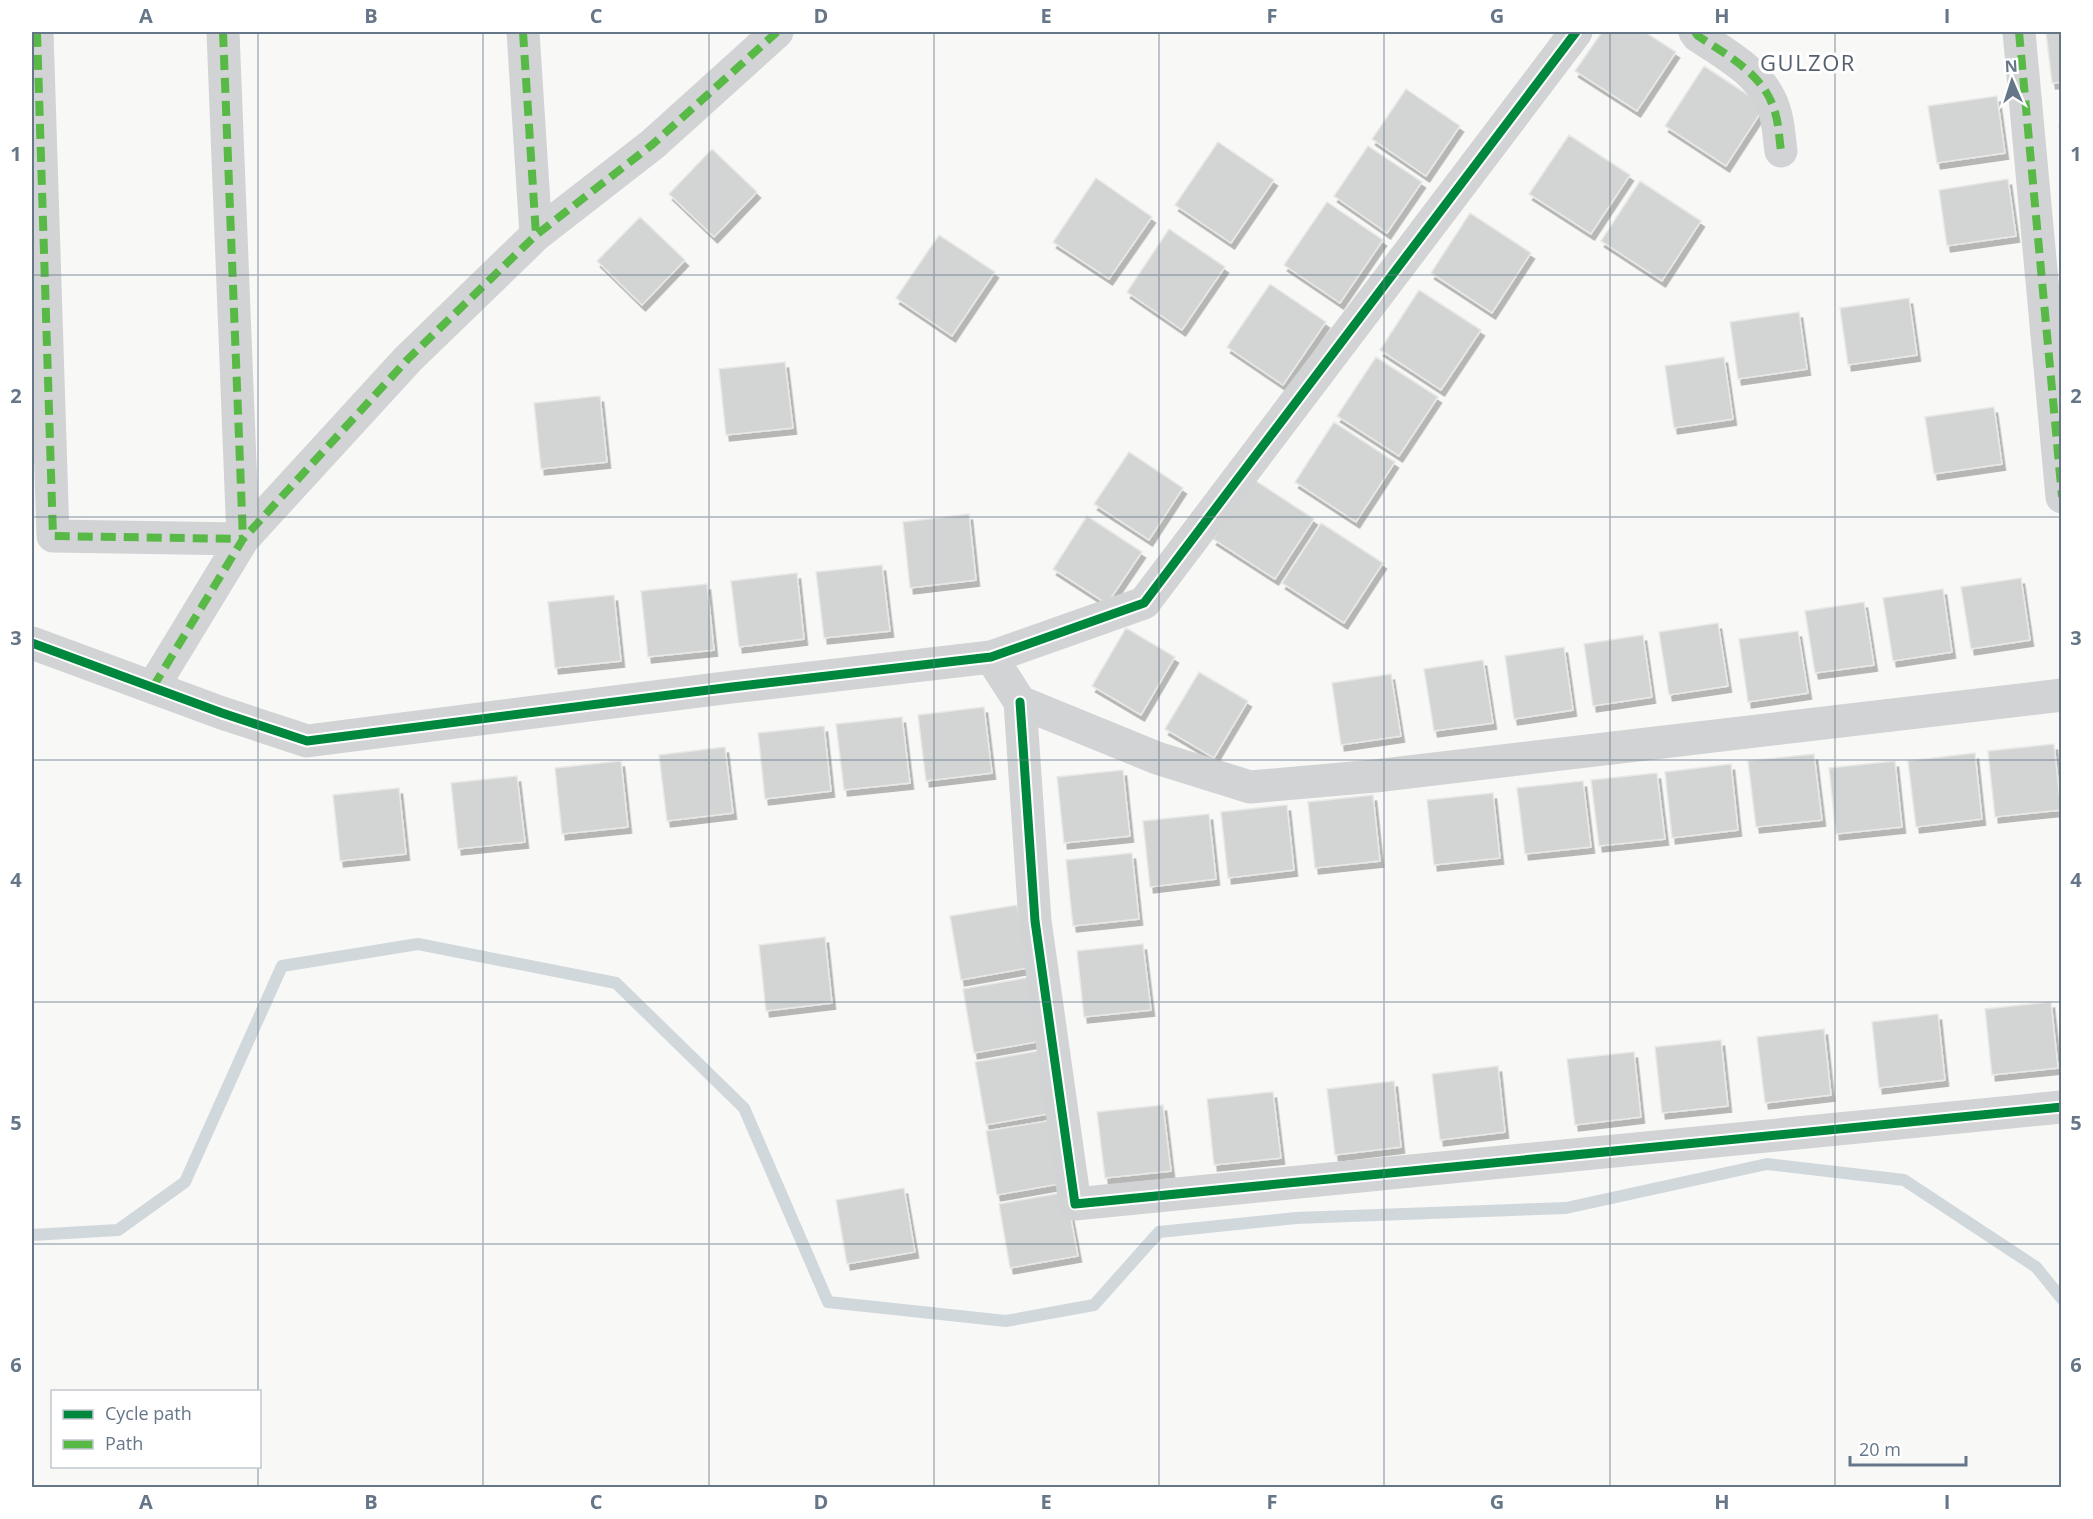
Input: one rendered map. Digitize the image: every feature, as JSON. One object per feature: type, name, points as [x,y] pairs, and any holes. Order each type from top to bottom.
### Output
[{"type":"street","points":[[37,32],[53,536],[243,539]]},
{"type":"street","points":[[223,32],[243,539]]},
{"type":"street","points":[[523,32],[536,235]]},
{"type":"street","points":[[153,687],[243,539],[408,359],[536,235],[653,144],[777,32]]},
{"type":"street","points":[[32,643],[307,741],[991,657],[1144,603],[1576,32]]},
{"type":"street","points":[[1695,32],[1750,72],[1762,87],[1774,109],[1781,151]]},
{"type":"street","points":[[2019,32],[2061,497]]},
{"type":"street","points":[[991,657],[1020,702],[1035,921],[1075,1204],[2061,1107]]},
{"type":"street","points":[[1020,702],[1157,758],[1251,788],[1375,776],[2061,695]]},
{"type":"building","points":[[1602,32],[1645,32],[1676,52],[1637,111],[1575,71]]},
{"type":"building","points":[[2046,32],[2062,32],[2062,82],[2052,83]]},
{"type":"building","points":[[1704,66],[1765,106],[1726,166],[1665,126]]},
{"type":"building","points":[[1406,89],[1460,126],[1426,176],[1372,139]]},
{"type":"building","points":[[1997,96],[2005,153],[1937,163],[1928,106]]},
{"type":"building","points":[[2059,125],[2062,125],[2062,151]]},
{"type":"building","points":[[1569,135],[1630,175],[1591,234],[1529,194]]},
{"type":"building","points":[[1218,142],[1274,180],[1231,243],[1175,205]]},
{"type":"building","points":[[1368,146],[1422,182],[1387,233],[1334,196]]},
{"type":"building","points":[[712,149],[757,192],[714,237],[669,194]]},
{"type":"building","points":[[1096,178],[1152,217],[1109,279],[1053,242]]},
{"type":"building","points":[[2008,179],[2016,236],[1947,246],[1939,190]]},
{"type":"building","points":[[1640,181],[1701,221],[1662,281],[1601,241]]},
{"type":"building","points":[[1327,202],[1383,240],[1340,303],[1284,265]]},
{"type":"building","points":[[1470,213],[1531,253],[1492,313],[1431,273]]},
{"type":"building","points":[[640,217],[685,260],[642,305],[597,261]]},
{"type":"building","points":[[1169,229],[1225,267],[1182,330],[1127,292]]},
{"type":"building","points":[[939,235],[995,272],[952,336],[896,298]]},
{"type":"building","points":[[1270,284],[1326,322],[1283,385],[1227,347]]},
{"type":"building","points":[[1419,290],[1481,330],[1441,390],[1380,350]]},
{"type":"building","points":[[1909,298],[1917,355],[1848,365],[1840,308]]},
{"type":"building","points":[[1799,312],[1807,369],[1738,379],[1730,322]]},
{"type":"building","points":[[1376,357],[1438,397],[1399,456],[1337,416]]},
{"type":"building","points":[[1724,357],[1733,419],[1674,428],[1665,366]]},
{"type":"building","points":[[785,362],[793,428],[726,435],[719,369]]},
{"type":"building","points":[[600,396],[607,462],[541,469],[534,403]]},
{"type":"building","points":[[1994,407],[2002,464],[1934,474],[1925,417]]},
{"type":"building","points":[[1334,422],[1395,462],[1356,522],[1295,482]]},
{"type":"building","points":[[1129,452],[1183,488],[1149,540],[1094,504]]},
{"type":"building","points":[[1253,479],[1314,519],[1275,579],[1213,539]]},
{"type":"building","points":[[969,514],[976,580],[910,588],[903,522]]},
{"type":"building","points":[[1087,516],[1142,552],[1107,604],[1053,569]]},
{"type":"building","points":[[1321,523],[1383,563],[1344,623],[1282,583]]},
{"type":"building","points":[[882,565],[890,631],[824,638],[816,572]]},
{"type":"building","points":[[797,573],[804,639],[739,647],[731,581]]},
{"type":"building","points":[[2021,578],[2030,640],[1971,649],[1961,587]]},
{"type":"building","points":[[707,584],[714,650],[648,657],[641,591]]},
{"type":"building","points":[[1943,589],[1952,652],[1893,661],[1883,598]]},
{"type":"building","points":[[614,595],[621,661],[555,668],[548,602]]},
{"type":"building","points":[[1864,602],[1874,665],[1815,673],[1805,611]]},
{"type":"building","points":[[1718,623],[1728,686],[1669,695],[1659,632]]},
{"type":"building","points":[[1126,628],[1175,657],[1141,715],[1092,686]]},
{"type":"building","points":[[1798,631],[1808,693],[1748,702],[1739,639]]},
{"type":"building","points":[[1643,635],[1652,697],[1593,706],[1584,644]]},
{"type":"building","points":[[1564,647],[1573,710],[1514,719],[1505,656]]},
{"type":"building","points":[[1483,660],[1493,723],[1434,731],[1424,669]]},
{"type":"building","points":[[1199,672],[1248,701],[1214,758],[1165,729]]},
{"type":"building","points":[[1391,674],[1401,736],[1341,745],[1332,683]]},
{"type":"building","points":[[984,707],[992,773],[926,781],[918,715]]},
{"type":"building","points":[[902,717],[910,783],[844,790],[836,724]]},
{"type":"building","points":[[824,726],[831,791],[765,799],[758,733]]},
{"type":"building","points":[[2054,744],[2061,810],[1995,817],[1988,751]]},
{"type":"building","points":[[725,747],[733,813],[667,821],[659,755]]},
{"type":"building","points":[[1975,753],[1982,819],[1916,827],[1908,761]]},
{"type":"building","points":[[1814,754],[1822,820],[1756,827],[1748,761]]},
{"type":"building","points":[[621,761],[628,827],[562,834],[555,768]]},
{"type":"building","points":[[1895,761],[1902,827],[1836,834],[1829,768]]},
{"type":"building","points":[[1731,764],[1738,830],[1672,838],[1665,772]]},
{"type":"building","points":[[1123,770],[1130,836],[1064,843],[1057,777]]},
{"type":"building","points":[[1657,773],[1665,839],[1599,846],[1591,780]]},
{"type":"building","points":[[517,776],[525,842],[458,849],[451,783]]},
{"type":"building","points":[[1583,781],[1591,847],[1525,854],[1517,788]]},
{"type":"building","points":[[399,788],[406,854],[340,861],[333,795]]},
{"type":"building","points":[[1493,793],[1500,858],[1434,865],[1427,800]]},
{"type":"building","points":[[1373,795],[1380,861],[1315,868],[1308,802]]},
{"type":"building","points":[[1287,805],[1294,870],[1228,878],[1221,812]]},
{"type":"building","points":[[1209,814],[1216,879],[1150,887],[1143,821]]},
{"type":"building","points":[[1132,853],[1139,919],[1073,926],[1066,860]]},
{"type":"building","points":[[1017,905],[1028,968],[961,980],[950,916]]},
{"type":"building","points":[[825,937],[832,1003],[766,1011],[759,945]]},
{"type":"building","points":[[1143,944],[1151,1010],[1084,1017],[1077,951]]},
{"type":"building","points":[[1030,977],[1042,1041],[974,1053],[963,989]]},
{"type":"building","points":[[2051,1002],[2058,1068],[1992,1075],[1985,1009]]},
{"type":"building","points":[[1938,1014],[1945,1080],[1879,1088],[1872,1022]]},
{"type":"building","points":[[1824,1029],[1831,1095],[1765,1103],[1757,1037]]},
{"type":"building","points":[[1721,1040],[1728,1106],[1662,1113],[1655,1047]]},
{"type":"building","points":[[1043,1050],[1054,1113],[986,1125],[975,1062]]},
{"type":"building","points":[[1634,1052],[1641,1117],[1575,1125],[1567,1059]]},
{"type":"building","points":[[1498,1066],[1505,1132],[1440,1140],[1432,1074]]},
{"type":"building","points":[[1394,1081],[1401,1147],[1335,1155],[1327,1089]]},
{"type":"building","points":[[1273,1092],[1281,1158],[1214,1165],[1207,1099]]},
{"type":"building","points":[[1163,1105],[1171,1171],[1105,1178],[1097,1112]]},
{"type":"building","points":[[1053,1120],[1065,1183],[997,1195],[986,1131]]},
{"type":"building","points":[[904,1188],[915,1252],[847,1264],[836,1200]]},
{"type":"building","points":[[1066,1192],[1078,1256],[1010,1268],[999,1204]]},
{"type":"waterway","points":[[32,1235],[118,1230],[185,1182],[282,966],[418,944],[616,983],[744,1108],[828,1302],[1006,1321],[1094,1305],[1159,1232],[1296,1218],[1566,1208],[1767,1164],[1904,1180],[2036,1267],[2062,1299]]},
{"type":"marked path","points":[[37,32],[53,536],[243,539]]},
{"type":"marked path","points":[[223,32],[243,539]]},
{"type":"marked path","points":[[523,32],[536,235]]},
{"type":"marked path","points":[[153,687],[243,539],[408,359],[536,235],[653,144],[777,32]]},
{"type":"marked path","points":[[1695,32],[1743,66],[1762,86],[1776,114],[1781,151]]},
{"type":"marked path","points":[[2019,32],[2062,497]]},
{"type":"cycle path","points":[[32,643],[222,713],[307,741],[991,657],[1144,603],[1576,32]]},
{"type":"cycle path","points":[[1020,702],[1035,921],[1075,1204],[2062,1107]]},
{"type":"district","name":"GULZOR","points":[[1808,62]]}]
